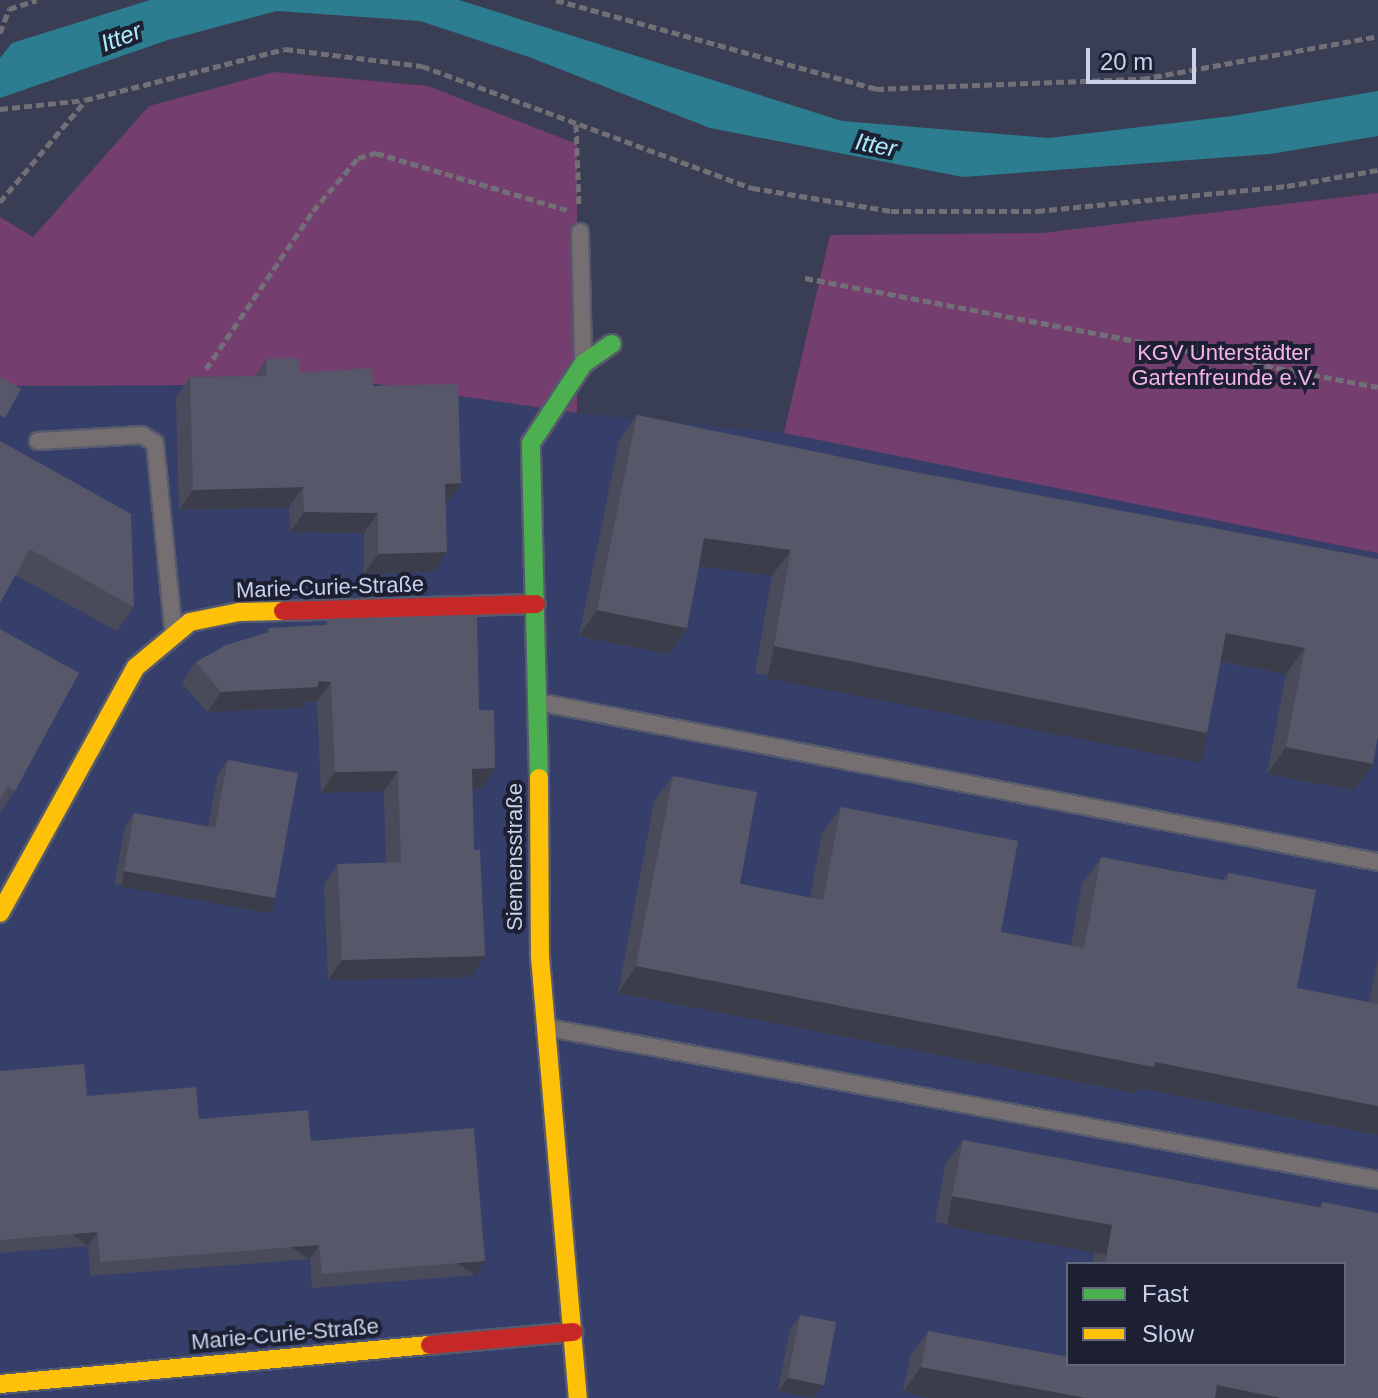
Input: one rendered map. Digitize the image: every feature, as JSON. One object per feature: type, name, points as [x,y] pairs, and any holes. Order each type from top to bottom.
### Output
[{"type":"street","name":"Siemensstraße","points":[[578,1398],[540,957],[539,702],[531,443],[583,364],[612,344]]},
{"type":"street","name":"Marie-Curie-Straße","points":[[0,913],[136,667],[190,622],[239,612],[536,604]]},
{"type":"street","name":"Marie-Curie-Straße","points":[[0,1384],[573,1332]]},
{"type":"lane","points":[[580,232],[583,364]]},
{"type":"lane","points":[[38,441],[142,435],[155,443],[174,633]]},
{"type":"lane","points":[[539,702],[1378,862]]},
{"type":"lane","points":[[548,1028],[1378,1180]]},
{"type":"path","points":[[0,33],[9,9],[37,0]]},
{"type":"path","points":[[556,0],[876,89],[1142,79],[1378,36]]},
{"type":"path","points":[[0,109],[85,100],[285,49],[422,66],[752,188],[891,211],[1037,211],[1287,186],[1378,170]]},
{"type":"path","points":[[0,202],[85,100]]},
{"type":"path","points":[[206,369],[313,211],[358,158],[376,153],[579,214],[576,124]]},
{"type":"path","points":[[805,278],[1378,387]]},
{"type":"shaded area","points":[[377,384],[577,413],[784,433],[1378,553],[1378,1398],[0,1398],[0,386]]},
{"type":"green space","points":[[274,72],[428,86],[577,144],[577,413],[377,384],[0,386],[0,217],[33,237],[149,106]]},
{"type":"green space","name":"KGV Unterstädter Gartenfreunde e.V.","points":[[1378,193],[1378,553],[784,433],[830,235],[1042,233]]},
{"type":"water","name":"Itter","points":[[150,0],[459,0],[842,121],[1049,138],[1232,116],[1378,91],[1378,136],[1270,154],[963,177],[710,128],[529,57],[420,21],[277,11],[168,40],[0,98],[0,58],[12,43]]},
{"type":"building","points":[[300,358],[300,373],[372,368],[373,386],[458,384],[461,483],[445,484],[447,552],[378,554],[378,513],[304,512],[303,487],[193,490],[190,377],[267,376],[266,359]]},
{"type":"building","points":[[0,377],[21,389],[5,418],[0,415]]},
{"type":"building","points":[[637,415],[899,469],[1378,559],[1378,736],[1373,764],[1286,747],[1305,648],[1226,633],[1207,733],[774,646],[791,550],[704,538],[687,628],[597,610]]},
{"type":"building","points":[[0,441],[131,514],[134,607],[30,549],[0,603]]},
{"type":"building","points":[[477,615],[479,710],[494,710],[495,768],[472,769],[474,850],[480,850],[485,956],[342,960],[338,864],[401,862],[398,771],[335,772],[331,682],[319,681],[317,687],[221,692],[196,662],[226,645],[269,632],[269,628],[328,625],[327,621]]},
{"type":"building","points":[[0,629],[79,673],[15,791],[8,786],[0,800]]},
{"type":"building","points":[[228,760],[298,773],[275,898],[124,871],[134,813],[215,828]]},
{"type":"building","points":[[673,776],[757,792],[740,884],[823,900],[841,807],[1018,841],[1001,932],[1084,948],[1101,857],[1227,881],[1229,873],[1316,890],[1297,988],[1378,1004],[1378,1106],[1155,1062],[1154,1067],[636,966]]},
{"type":"building","points":[[84,1064],[87,1096],[196,1087],[199,1119],[308,1110],[311,1141],[474,1128],[485,1261],[322,1274],[319,1245],[100,1262],[98,1232],[0,1240],[0,1071]]},
{"type":"building","points":[[963,1140],[1322,1208],[1322,1202],[1378,1213],[1378,1398],[1281,1398],[1217,1385],[1215,1398],[1086,1398],[921,1367],[928,1331],[1066,1357],[1066,1366],[1346,1366],[1346,1262],[1105,1262],[1112,1225],[952,1196]]},
{"type":"building","points":[[800,1315],[836,1322],[824,1385],[788,1378]]},
{"type":"traffic: fast","points":[[539,778],[531,443],[583,364],[612,344]]},
{"type":"traffic: slow","points":[[0,913],[136,667],[190,622],[239,612],[283,611]]},
{"type":"traffic: slow","points":[[539,778],[540,957],[578,1398]]},
{"type":"traffic: slow","points":[[0,1384],[430,1345]]},
{"type":"traffic: jam","points":[[283,611],[536,604]]},
{"type":"traffic: jam","points":[[430,1345],[573,1332]]}]
